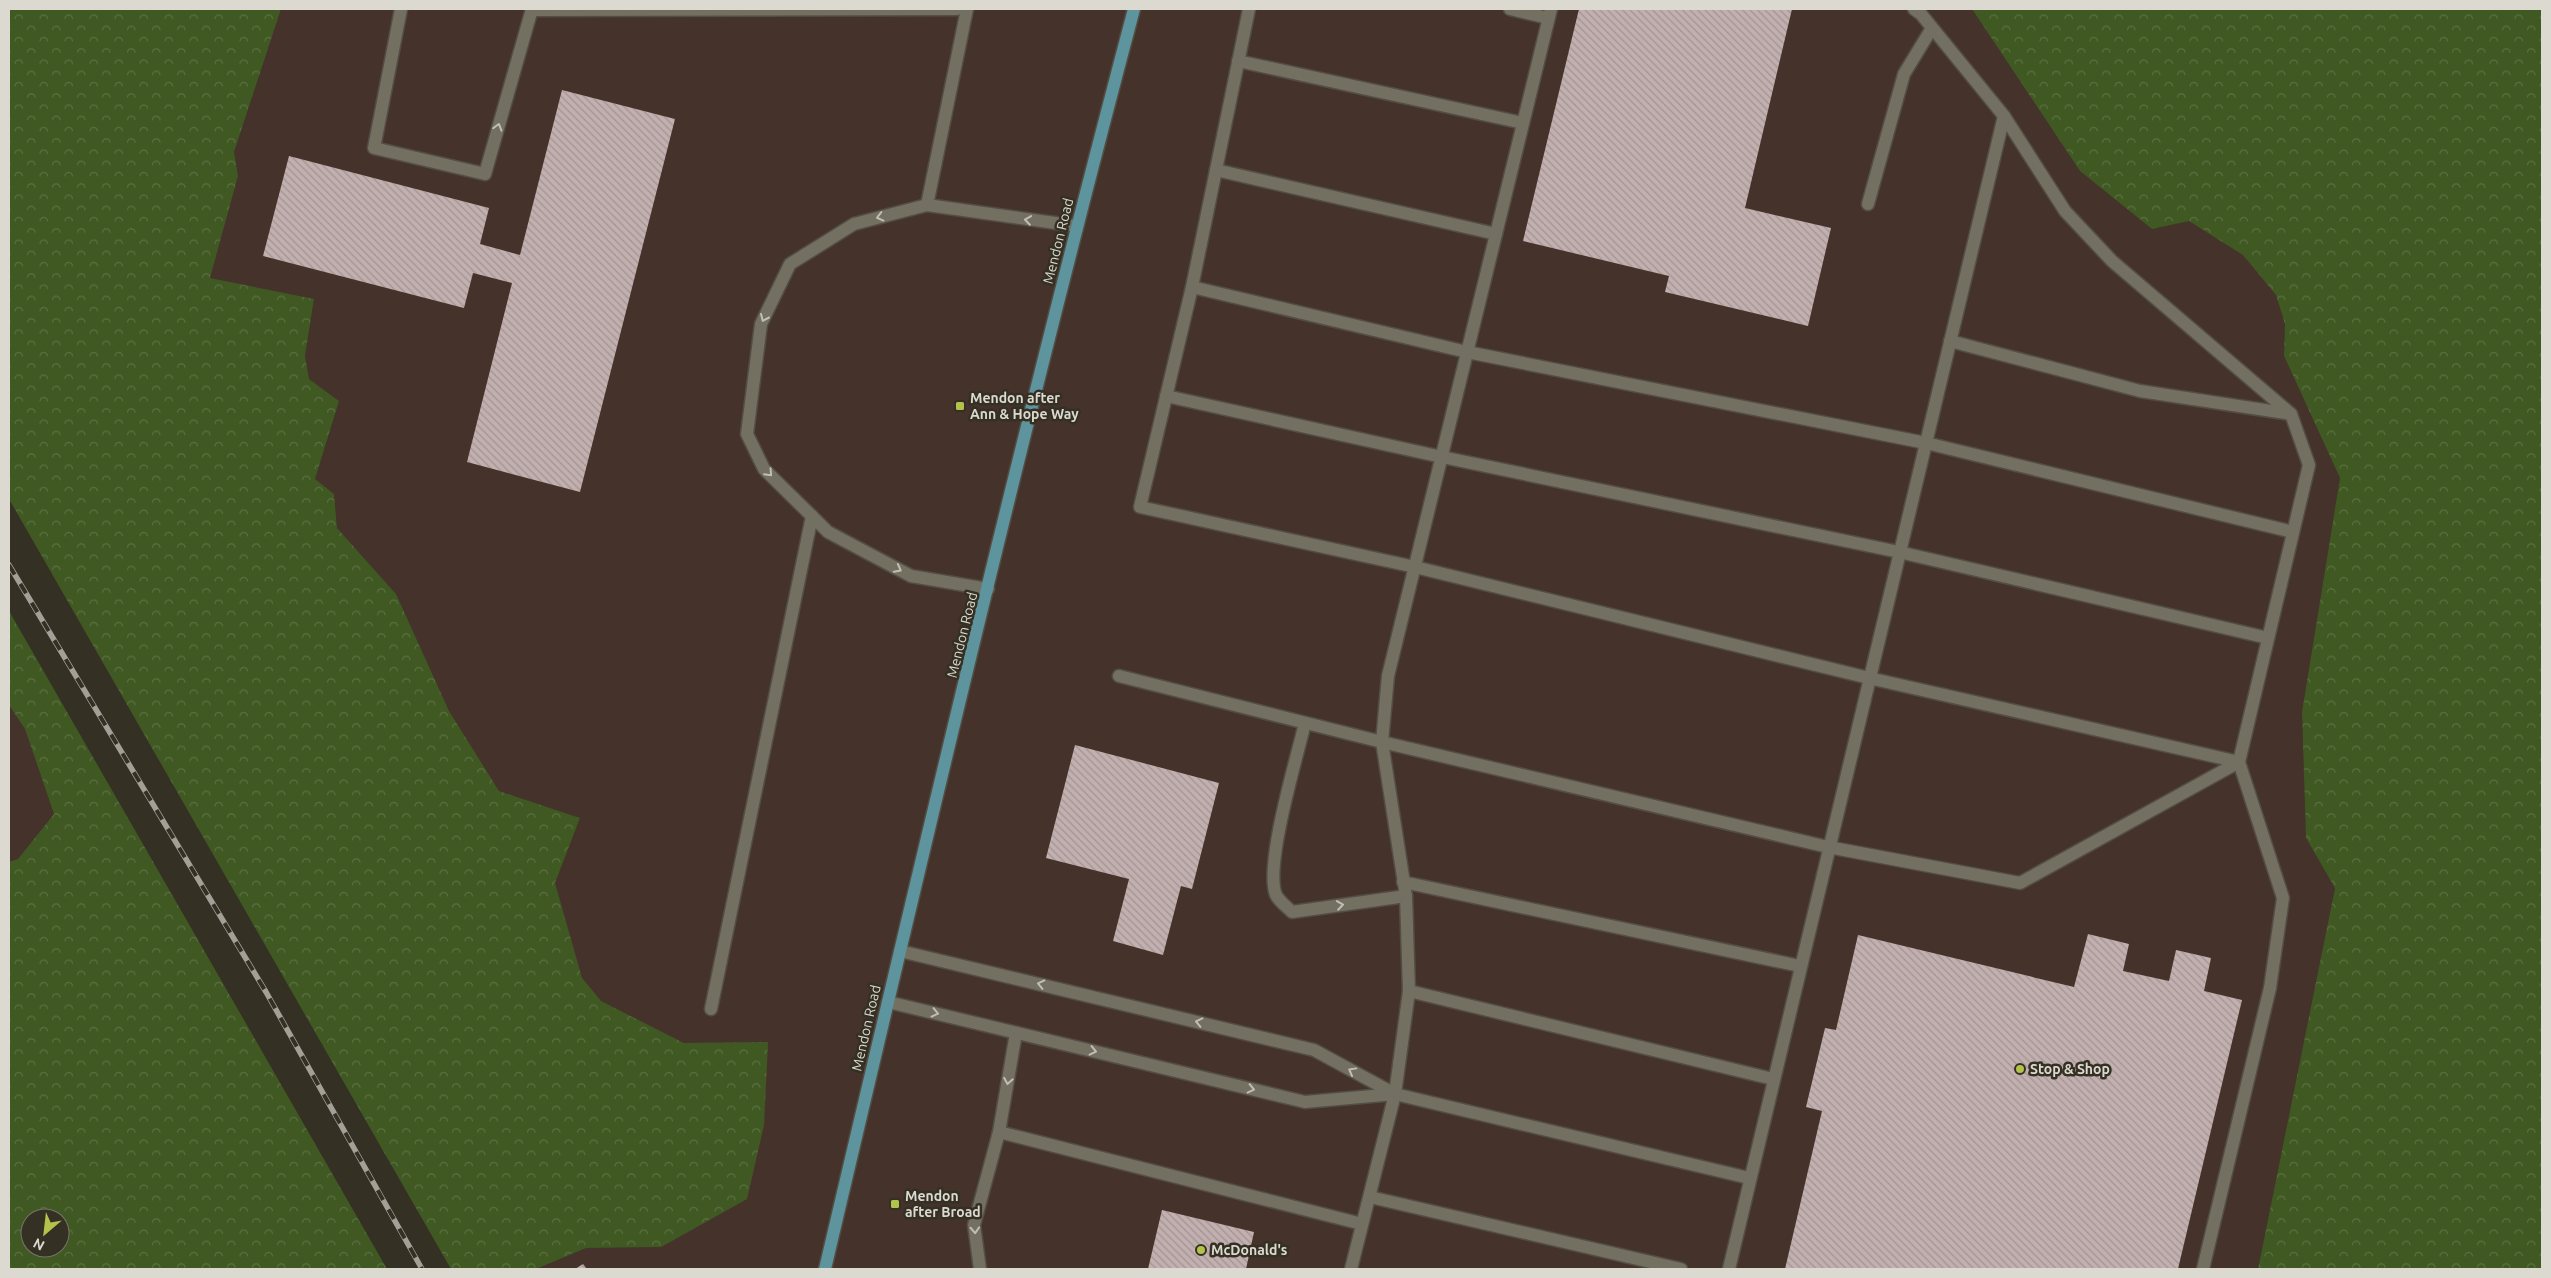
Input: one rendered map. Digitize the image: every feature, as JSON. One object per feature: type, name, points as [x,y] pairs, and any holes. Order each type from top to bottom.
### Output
[{"type":"main road","name":"Mendon Road","points":[[825,1269],[900,951],[1077,226],[1134,9]]},
{"type":"lane","points":[[401,9],[374,148],[485,174],[532,9],[957,9]]},
{"type":"lane","points":[[927,205],[967,9]]},
{"type":"lane","points":[[1249,9],[1192,288],[1140,507],[1415,567],[1869,678],[2239,762]]},
{"type":"lane","points":[[1351,1269],[1395,1094],[1409,991],[1406,896],[1382,742],[1388,676],[1549,13],[1510,9]]},
{"type":"lane","points":[[1914,9],[1932,28],[2004,116],[2065,211],[2112,261],[2291,414],[2309,465],[2239,762],[2283,898],[2270,988],[2202,1269]]},
{"type":"lane","points":[[1868,204],[1904,74],[1932,28]]},
{"type":"lane","points":[[1238,61],[1523,124]]},
{"type":"lane","points":[[1729,1269],[1749,1178],[2004,116]]},
{"type":"lane","points":[[1216,170],[1496,234]]},
{"type":"lane","points":[[988,589],[911,576],[828,532],[764,469],[746,434],[760,324],[790,264],[854,224],[927,205],[1077,226]]},
{"type":"lane","points":[[1192,288],[1467,352],[1926,443],[2293,532]]},
{"type":"lane","points":[[1950,340],[2140,391],[2291,414]]},
{"type":"lane","points":[[1166,396],[1442,457],[1899,552],[2268,638]]},
{"type":"lane","points":[[711,1009],[812,516]]},
{"type":"lane","points":[[1119,676],[1382,742],[1828,847],[2020,884],[2239,762]]},
{"type":"lane","points":[[1305,723],[1278,837],[1274,869],[1276,895],[1292,912],[1406,896]]},
{"type":"lane","points":[[1403,882],[1800,966]]},
{"type":"lane","points":[[900,951],[1314,1050],[1395,1094],[1749,1178]]},
{"type":"lane","points":[[1409,991],[1773,1079]]},
{"type":"lane","points":[[888,1002],[1305,1102],[1395,1094]]},
{"type":"lane","points":[[980,1269],[974,1225],[999,1132],[1016,1032]]},
{"type":"lane","points":[[999,1132],[1362,1224]]},
{"type":"lane","points":[[1370,1197],[1681,1269]]},
{"type":"shaded area","points":[[281,9],[1972,9],[2080,171],[2152,229],[2189,221],[2244,255],[2276,295],[2285,324],[2284,356],[2340,478],[2302,712],[2306,838],[2335,888],[2258,1269],[536,1269],[586,1248],[661,1247],[768,1043],[684,1043],[601,1001],[581,978],[555,883],[580,818],[499,791],[449,711],[396,594],[337,528],[334,494],[315,479],[339,401],[309,379],[305,356],[314,300],[210,278],[238,176],[234,152]]},
{"type":"shaded area","points":[[9,705],[25,729],[54,814],[18,859],[9,862]]},
{"type":"green space","points":[[9,9],[281,9],[234,152],[238,176],[210,278],[314,299],[305,356],[309,379],[339,401],[315,479],[334,494],[337,528],[396,594],[449,711],[499,791],[580,818],[555,883],[582,978],[601,1001],[684,1043],[768,1042],[764,1125],[747,1199],[661,1247],[586,1248],[536,1269],[451,1269],[9,499]]},
{"type":"green space","points":[[1972,9],[2542,9],[2542,1269],[2258,1269],[2335,888],[2306,838],[2302,712],[2340,478],[2284,356],[2285,324],[2276,295],[2243,255],[2189,221],[2152,229],[2080,171]]},
{"type":"green space","points":[[9,611],[387,1269],[9,1269],[9,862],[18,859],[54,814],[25,729],[9,705]]},
{"type":"building","points":[[1579,9],[1792,9],[1745,208],[1831,228],[1808,326],[1665,292],[1669,276],[1523,241]]},
{"type":"building","points":[[562,90],[675,119],[580,492],[467,462],[512,283],[473,273],[464,308],[263,256],[289,156],[489,208],[480,244],[520,255]]},
{"type":"building","points":[[1075,745],[1219,783],[1192,889],[1181,886],[1163,955],[1113,941],[1129,879],[1046,858]]},
{"type":"building","name":"Stop & Shop","points":[[2088,934],[2129,944],[2123,971],[2169,981],[2176,950],[2211,958],[2204,991],[2242,1000],[2178,1269],[1785,1269],[1822,1111],[1806,1107],[1825,1028],[1836,1030],[1858,935],[2074,987]]},
{"type":"building","name":"McDonald's","points":[[1162,1210],[1254,1232],[1246,1269],[1148,1269]]},
{"type":"building","points":[[583,1264],[587,1269],[575,1269]]},
{"type":"railway","points":[[9,565],[266,992],[422,1269]]},
{"type":"place","name":"Mendon after Ann & Hope Way","points":[[960,406]]},
{"type":"place","name":"Stop & Shop","points":[[2020,1069]]},
{"type":"place","name":"Mendon after Broad","points":[[895,1204]]},
{"type":"place","name":"McDonald's","points":[[1201,1250]]}]
